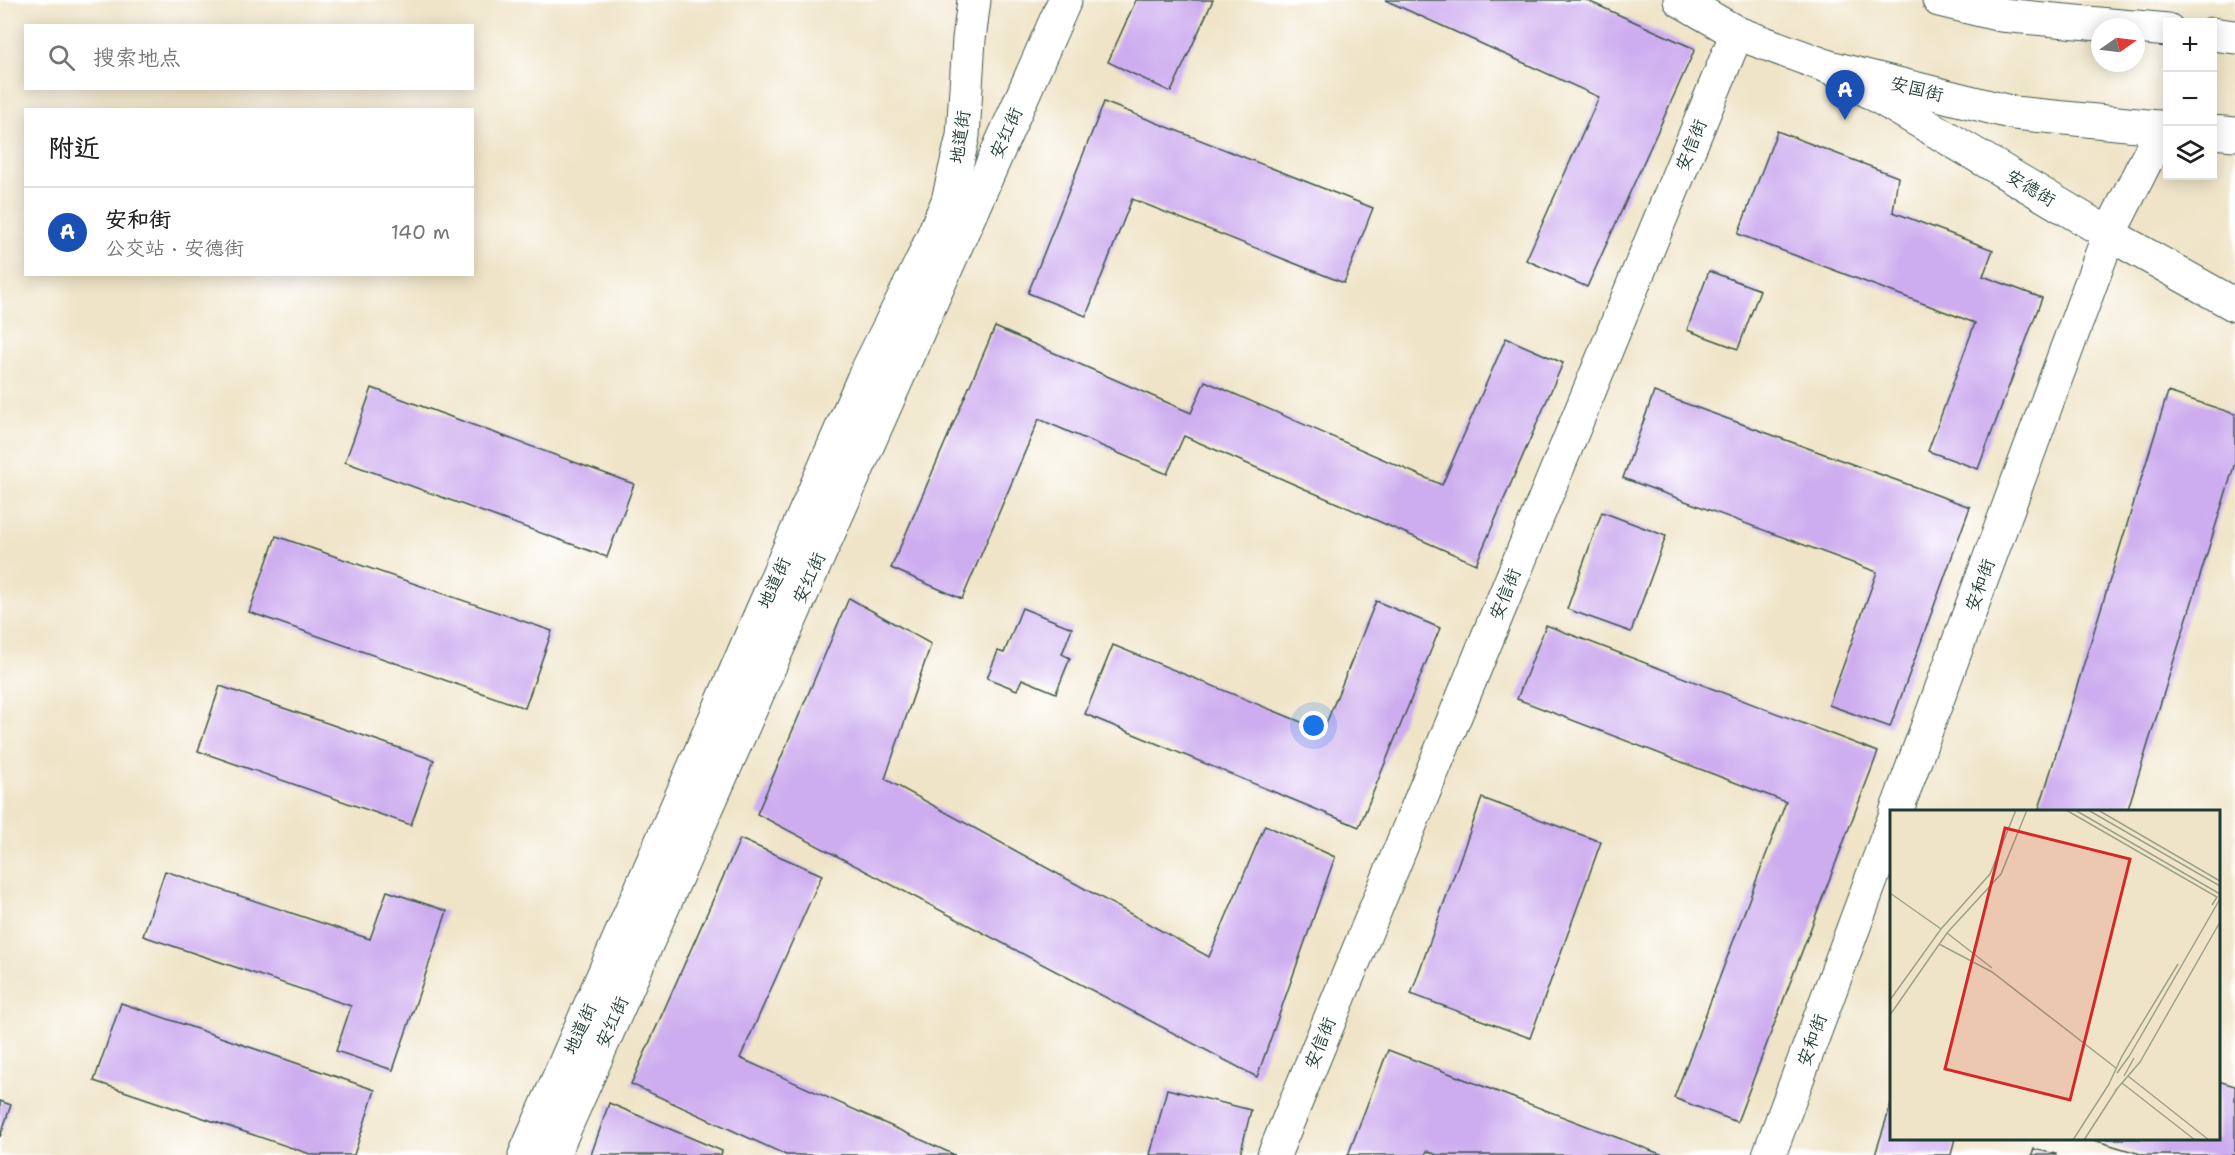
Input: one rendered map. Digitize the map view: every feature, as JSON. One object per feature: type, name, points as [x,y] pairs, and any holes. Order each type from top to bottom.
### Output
[{"type":"main road","name":"地道街","points":[[525,1155],[864,377],[922,261],[948,201],[963,136],[969,39],[974,0]]},
{"type":"main road","name":"安红街","points":[[553,1155],[1065,0]]},
{"type":"main road","name":"安国街","points":[[1680,0],[1737,33],[1829,67],[2014,113],[2163,128]]},
{"type":"main road","points":[[1939,0],[2001,15],[2091,23]]},
{"type":"main road","points":[[2145,28],[2163,30]]},
{"type":"main road","name":"安信街","points":[[1274,1155],[1737,33]]},
{"type":"main road","points":[[2217,34],[2235,36]]},
{"type":"main road","name":"安德街","points":[[1829,67],[2109,234],[2235,305]]},
{"type":"main road","name":"安和街","points":[[1897,810],[2109,234],[2163,132]]},
{"type":"main road","points":[[2217,132],[2235,134]]},
{"type":"main road","name":"安和街","points":[[1769,1155],[1890,829]]},
{"type":"building","points":[[1136,0],[1213,0],[1171,92],[1108,62]]},
{"type":"building","points":[[1385,0],[1586,0],[1695,49],[1587,287],[1526,260],[1599,97]]},
{"type":"building","points":[[1104,102],[1373,208],[1344,283],[1132,199],[1086,316],[1028,293]]},
{"type":"building","points":[[1777,131],[1898,177],[1893,212],[1993,250],[1983,276],[2042,298],[1978,469],[1928,451],[1975,323],[1738,234]]},
{"type":"building","points":[[1709,271],[1760,290],[1738,349],[1687,330]]},
{"type":"building","points":[[995,327],[1191,413],[1205,381],[1442,485],[1506,338],[1563,363],[1476,564],[1184,436],[1167,474],[1039,419],[962,599],[891,568]]},
{"type":"building","points":[[372,388],[634,484],[607,557],[345,462]]},
{"type":"building","points":[[1654,392],[1970,507],[1890,727],[1829,705],[1877,572],[1623,478]]},
{"type":"building","points":[[2168,392],[2235,414],[2235,463],[2128,810],[2039,810]]},
{"type":"building","points":[[1602,512],[1666,536],[1631,632],[1567,609]]},
{"type":"building","points":[[276,536],[552,631],[525,708],[249,612]]},
{"type":"building","points":[[849,598],[931,644],[885,779],[1209,957],[1265,825],[1335,857],[1257,1077],[757,814]]},
{"type":"building","points":[[1376,601],[1440,628],[1359,827],[1085,714],[1113,645],[1323,731]]},
{"type":"building","points":[[1022,608],[1072,628],[1062,654],[1070,658],[1056,693],[1022,679],[1017,690],[987,678],[998,651],[1004,653]]},
{"type":"building","points":[[1546,625],[1878,752],[1737,1122],[1674,1098],[1786,802],[1517,699]]},
{"type":"building","points":[[220,686],[434,760],[411,825],[198,751]]},
{"type":"building","points":[[1482,798],[1601,842],[1530,1038],[1411,994]]},
{"type":"building","points":[[740,839],[822,875],[740,1058],[955,1155],[786,1155],[631,1084]]},
{"type":"building","points":[[165,871],[370,939],[387,891],[447,911],[393,1070],[336,1051],[351,1006],[143,936]]},
{"type":"building","points":[[121,1003],[375,1090],[354,1155],[313,1155],[94,1081]]},
{"type":"building","points":[[1388,1050],[1663,1155],[1437,1155],[1427,1151],[1425,1155],[1348,1155]]},
{"type":"building","points":[[2220,1082],[2235,1086],[2235,1155],[2144,1155],[2093,1140],[2220,1140]]},
{"type":"building","points":[[1167,1089],[1251,1110],[1240,1155],[1150,1155]]},
{"type":"building","points":[[0,1101],[11,1105],[0,1137]]},
{"type":"building","points":[[609,1103],[722,1151],[721,1155],[591,1155]]},
{"type":"building","points":[[1890,1107],[1890,1140],[1955,1140],[1951,1155],[1875,1155]]},
{"type":"building","points":[[2034,1149],[2056,1154],[2056,1155],[2032,1155]]},
{"type":"place","name":"安和街","points":[[1845,120]]}]
